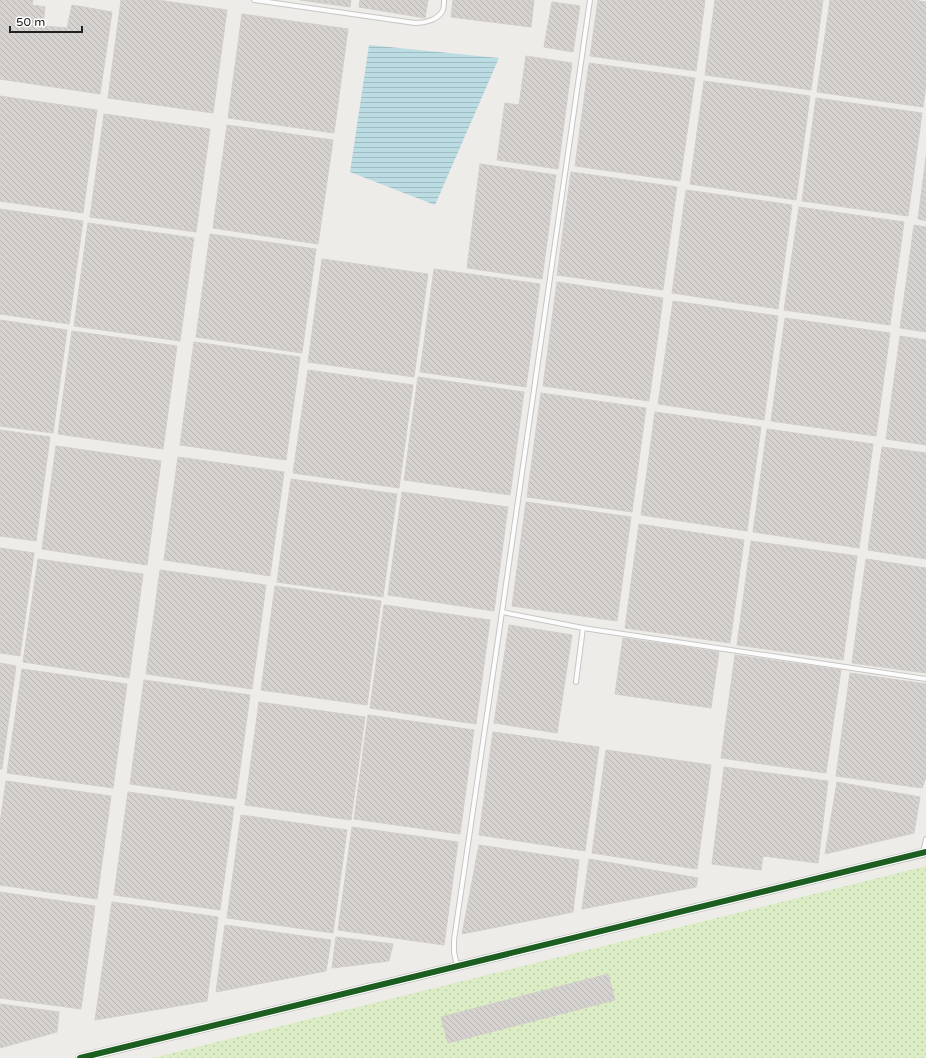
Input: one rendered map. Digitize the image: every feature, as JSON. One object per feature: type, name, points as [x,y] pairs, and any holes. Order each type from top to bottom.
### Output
[{"type":"street","points":[[80,1058],[924,852]]},
{"type":"lane","points":[[254,0],[423,23],[438,16],[443,10],[444,0]]},
{"type":"lane","points":[[457,966],[454,952],[454,940],[590,0]]},
{"type":"lane","points":[[502,612],[583,628],[926,678]]},
{"type":"lane","points":[[576,682],[583,628]]},
{"type":"lane","points":[[924,852],[926,839]]},
{"type":"green space","points":[[926,866],[926,1058],[152,1058]]},
{"type":"water","points":[[369,45],[499,58],[435,205],[350,172]]},
{"type":"building","points":[[0,0],[33,0],[32,5],[45,7],[43,26],[67,28],[72,5],[112,12],[100,94],[0,79]]},
{"type":"building","points":[[121,0],[157,0],[227,10],[213,113],[108,98]]},
{"type":"building","points":[[300,0],[351,0],[350,7]]},
{"type":"building","points":[[360,0],[428,0],[425,18],[359,7]]},
{"type":"building","points":[[453,0],[534,0],[531,27],[451,17]]},
{"type":"building","points":[[598,0],[705,0],[696,71],[590,56]]},
{"type":"building","points":[[715,0],[823,0],[811,90],[705,75]]},
{"type":"building","points":[[830,0],[913,0],[926,2],[926,84],[923,107],[817,92]]},
{"type":"building","points":[[552,2],[580,6],[573,52],[544,47]]},
{"type":"building","points":[[242,14],[348,29],[334,133],[228,118]]},
{"type":"building","points":[[526,56],[572,63],[558,169],[497,160],[505,103],[519,105]]},
{"type":"building","points":[[589,63],[695,78],[680,181],[575,166]]},
{"type":"building","points":[[704,81],[810,96],[796,200],[690,184]]},
{"type":"building","points":[[0,96],[97,110],[83,213],[0,201]]},
{"type":"building","points":[[816,98],[922,113],[908,216],[802,201]]},
{"type":"building","points":[[104,114],[210,129],[196,232],[90,217]]},
{"type":"building","points":[[227,125],[333,140],[318,244],[213,228]]},
{"type":"building","points":[[926,157],[926,221],[918,219]]},
{"type":"building","points":[[480,164],[556,175],[542,279],[467,268]]},
{"type":"building","points":[[571,172],[677,187],[663,290],[557,275]]},
{"type":"building","points":[[686,190],[792,205],[778,309],[672,293]]},
{"type":"building","points":[[799,207],[904,222],[890,325],[784,310]]},
{"type":"building","points":[[0,209],[83,221],[69,324],[0,314]]},
{"type":"building","points":[[88,223],[194,238],[180,341],[74,326]]},
{"type":"building","points":[[914,225],[926,227],[926,332],[900,328]]},
{"type":"building","points":[[210,234],[316,249],[302,353],[196,337]]},
{"type":"building","points":[[322,259],[428,274],[414,377],[308,362]]},
{"type":"building","points":[[434,269],[540,284],[526,387],[420,372]]},
{"type":"building","points":[[557,282],[663,298],[649,401],[543,386]]},
{"type":"building","points":[[673,301],[778,316],[764,420],[658,404]]},
{"type":"building","points":[[785,318],[890,333],[876,436],[771,421]]},
{"type":"building","points":[[0,320],[67,330],[53,433],[0,426]]},
{"type":"building","points":[[72,331],[177,346],[163,449],[58,434]]},
{"type":"building","points":[[900,336],[926,340],[926,445],[886,439]]},
{"type":"building","points":[[194,342],[300,357],[286,460],[180,445]]},
{"type":"building","points":[[308,370],[413,385],[399,488],[293,473]]},
{"type":"building","points":[[418,377],[524,392],[510,495],[404,480]]},
{"type":"building","points":[[541,393],[646,408],[632,512],[527,497]]},
{"type":"building","points":[[655,412],[761,427],[747,531],[641,515]]},
{"type":"building","points":[[767,429],[873,444],[859,548],[753,532]]},
{"type":"building","points":[[0,430],[50,437],[36,541],[0,536]]},
{"type":"building","points":[[56,446],[161,461],[147,565],[42,549]]},
{"type":"building","points":[[882,447],[926,453],[926,559],[868,550]]},
{"type":"building","points":[[178,457],[284,472],[270,576],[164,560]]},
{"type":"building","points":[[291,479],[397,494],[383,597],[277,582]]},
{"type":"building","points":[[402,492],[508,507],[494,611],[388,595]]},
{"type":"building","points":[[526,502],[631,517],[617,621],[512,606]]},
{"type":"building","points":[[639,524],[744,540],[730,643],[625,628]]},
{"type":"building","points":[[751,541],[857,556],[843,660],[737,645]]},
{"type":"building","points":[[0,548],[34,553],[20,656],[0,653]]},
{"type":"building","points":[[38,559],[143,574],[129,678],[23,662]]},
{"type":"building","points":[[866,559],[926,568],[926,673],[852,663]]},
{"type":"building","points":[[160,570],[266,585],[252,689],[146,674]]},
{"type":"building","points":[[275,586],[381,601],[367,705],[261,690]]},
{"type":"building","points":[[384,605],[490,620],[476,724],[370,708]]},
{"type":"building","points":[[509,625],[572,635],[557,733],[494,723]]},
{"type":"building","points":[[623,638],[719,652],[711,708],[615,694]]},
{"type":"building","points":[[735,655],[841,670],[826,773],[721,758]]},
{"type":"building","points":[[0,663],[16,666],[2,769],[0,769]]},
{"type":"building","points":[[22,669],[127,684],[113,788],[7,773]]},
{"type":"building","points":[[850,673],[926,684],[926,777],[922,788],[836,776]]},
{"type":"building","points":[[144,680],[250,695],[236,799],[130,784]]},
{"type":"building","points":[[259,702],[365,717],[351,820],[245,805]]},
{"type":"building","points":[[368,715],[474,730],[460,834],[354,819]]},
{"type":"building","points":[[493,732],[599,747],[585,851],[479,835]]},
{"type":"building","points":[[606,750],[711,765],[697,869],[592,853]]},
{"type":"building","points":[[724,767],[828,781],[818,863],[763,856],[761,870],[712,864]]},
{"type":"building","points":[[6,781],[111,796],[97,899],[0,885],[0,823]]},
{"type":"building","points":[[837,782],[920,797],[914,833],[825,854]]},
{"type":"building","points":[[128,792],[234,807],[220,910],[114,895]]},
{"type":"building","points":[[241,815],[347,830],[333,933],[227,918]]},
{"type":"building","points":[[352,827],[458,842],[444,945],[338,930]]},
{"type":"building","points":[[479,845],[579,860],[573,912],[462,934]]},
{"type":"building","points":[[589,859],[698,878],[696,887],[582,909]]},
{"type":"building","points":[[0,892],[95,906],[81,1009],[0,998]]},
{"type":"building","points":[[112,902],[218,917],[207,1001],[95,1020]]},
{"type":"building","points":[[225,925],[331,940],[326,971],[216,992]]},
{"type":"building","points":[[336,937],[393,944],[389,961],[332,968]]},
{"type":"building","points":[[608,974],[615,1000],[448,1043],[441,1017]]},
{"type":"building","points":[[0,1004],[59,1012],[57,1032],[0,1048]]},
{"type":"cycle path","points":[[80,1058],[926,852]]}]
